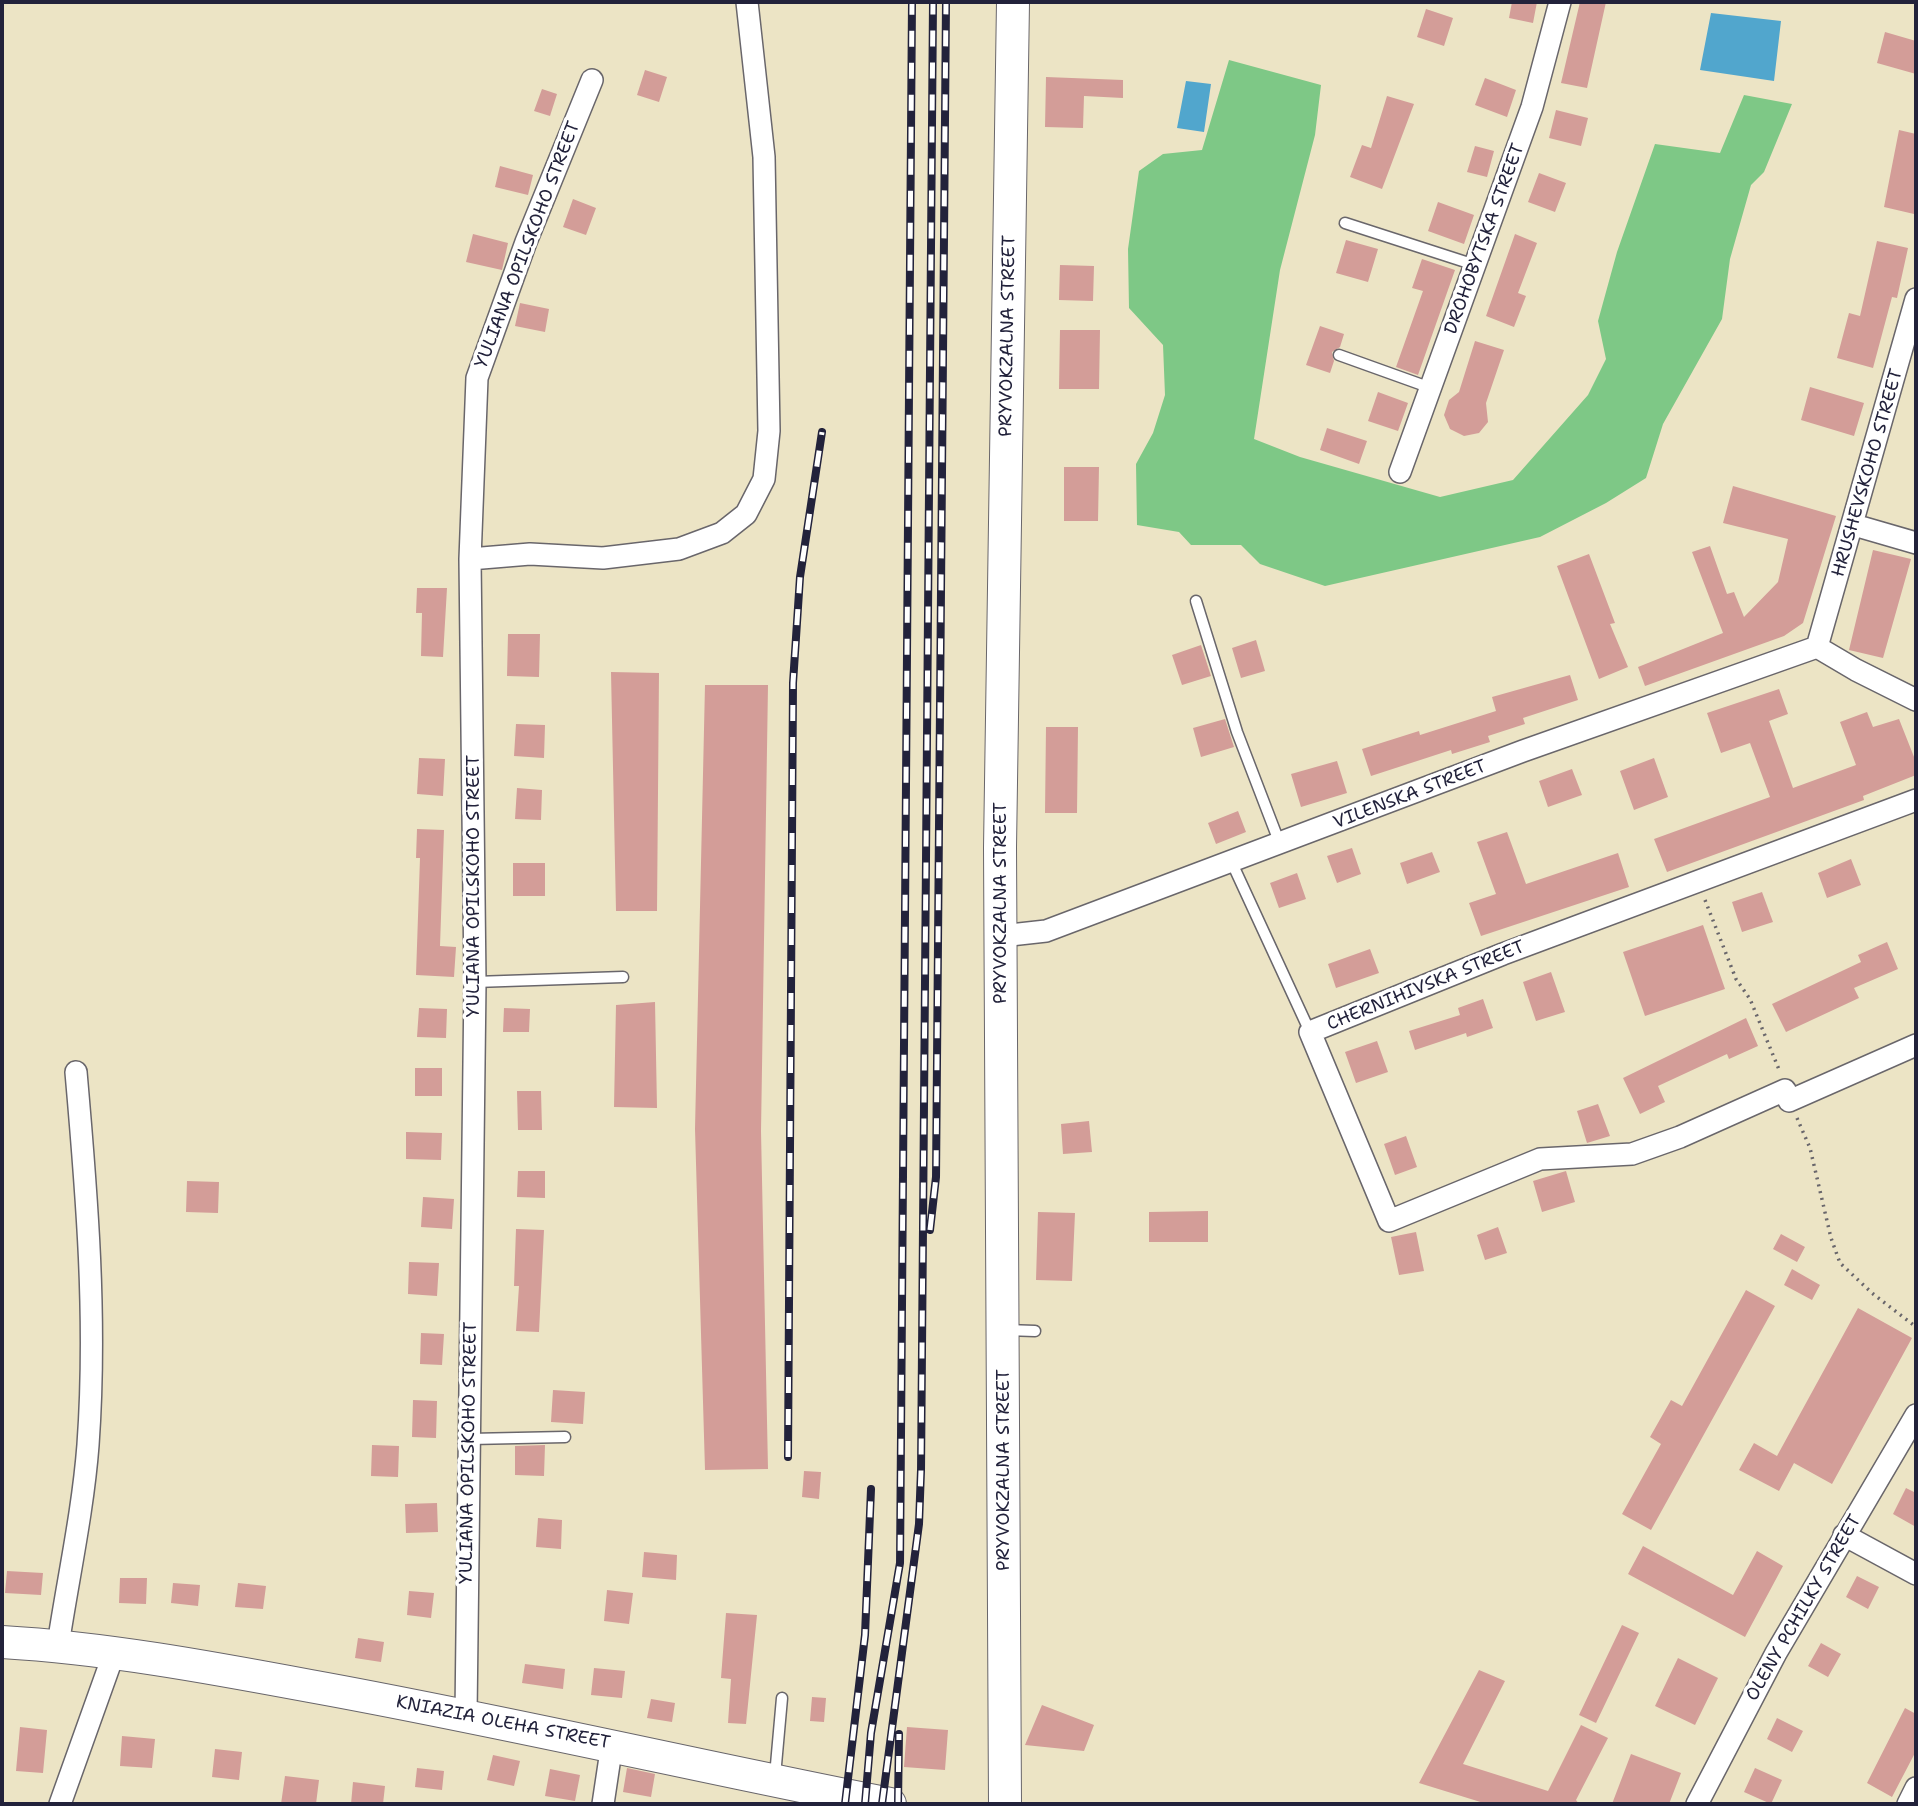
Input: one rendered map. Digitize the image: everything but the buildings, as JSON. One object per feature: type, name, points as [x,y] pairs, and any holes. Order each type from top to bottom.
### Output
[{"type":"street","points":[[470,559],[530,554],[603,558],[679,549],[722,533],[746,514],[764,479],[769,431],[764,157],[747,2]]},
{"type":"street","name":"PRYVOKZALNA STREET","points":[[1005,1804],[1001,936],[1013,2]]},
{"type":"street","name":"DROHOBYTSKA STREET","points":[[1400,472],[1532,107],[1560,2]]},
{"type":"street","name":"YULIANA OPILSKOHO STREET","points":[[466,1714],[475,982],[470,559],[477,378],[526,242],[592,80]]},
{"type":"street","name":"HRUSHEVSKOHO STREET","points":[[1817,647],[1854,526],[1916,299]]},
{"type":"street","points":[[1854,526],[1916,543]]},
{"type":"street","points":[[1817,647],[1916,700]]},
{"type":"street","name":"VILENSKA STREET","points":[[1001,936],[1046,931],[1523,751],[1817,647]]},
{"type":"street","name":"CHERNIHIVSKA STREET","points":[[1916,800],[1503,954],[1310,1032],[1389,1221],[1540,1159],[1632,1154],[1916,1045]]},
{"type":"street","points":[[58,1645],[88,1447],[91,1381],[90,1234],[76,1072]]},
{"type":"street","name":"OLENY PCHILKY STREET","points":[[1697,1804],[1776,1653],[1916,1415]]},
{"type":"street","points":[[1844,1535],[1916,1574]]},
{"type":"street","name":"KNIAZIA OLEHA STREET","points":[[2,1642],[58,1645],[114,1653],[466,1714],[611,1744],[780,1784],[890,1804]]},
{"type":"street","points":[[60,1804],[114,1653]]},
{"type":"street","points":[[603,1804],[611,1744]]},
{"type":"street","points":[[1908,1804],[1916,1788]]},
{"type":"lane","points":[[1345,223],[1475,265]]},
{"type":"lane","points":[[1339,355],[1431,388]]},
{"type":"lane","points":[[1196,601],[1237,732],[1280,844]]},
{"type":"lane","points":[[1232,863],[1310,1032]]},
{"type":"lane","points":[[475,982],[623,977]]},
{"type":"lane","points":[[1003,1330],[1035,1331]]},
{"type":"lane","points":[[470,1439],[565,1437]]},
{"type":"lane","points":[[780,1784],[782,1698]]},
{"type":"path","points":[[1698,881],[1736,979],[1750,999],[1810,1148],[1831,1238],[1840,1263],[1872,1293],[1916,1326]]},
{"type":"green space","points":[[1229,60],[1321,85],[1315,135],[1280,270],[1254,439],[1300,457],[1440,497],[1513,480],[1588,395],[1606,359],[1598,321],[1617,252],[1655,144],[1720,153],[1744,95],[1792,104],[1764,172],[1751,185],[1730,259],[1722,319],[1663,424],[1646,478],[1606,503],[1540,537],[1325,586],[1260,564],[1241,545],[1191,545],[1179,532],[1137,525],[1136,464],[1153,433],[1165,395],[1163,345],[1129,308],[1128,249],[1139,171],[1163,154],[1202,150]]},
{"type":"water","points":[[1711,13],[1781,21],[1774,81],[1700,70]]},
{"type":"water","points":[[1186,81],[1211,84],[1204,132],[1177,128]]},
{"type":"railway","points":[[865,1804],[871,1733],[900,1563],[912,2]]},
{"type":"railway","points":[[882,1804],[919,1524],[921,1470],[933,2]]},
{"type":"railway","points":[[930,1230],[936,1177],[946,2]]},
{"type":"railway","points":[[788,1457],[793,683],[800,577],[822,432]]},
{"type":"railway","points":[[845,1804],[865,1635],[871,1489]]},
{"type":"railway","points":[[898,1804],[899,1734]]}]
